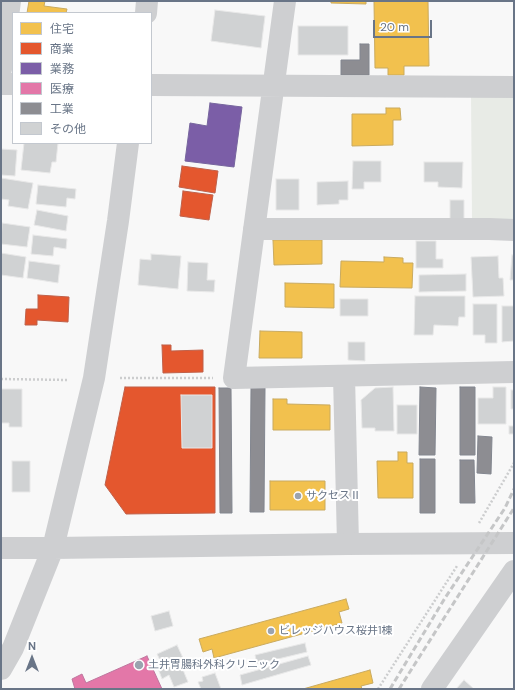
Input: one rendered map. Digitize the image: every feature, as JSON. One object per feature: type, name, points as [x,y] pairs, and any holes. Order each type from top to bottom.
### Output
[{"type":"street","points":[[1,69],[10,1]]},
{"type":"street","points":[[146,12],[147,1]]},
{"type":"street","points":[[285,1],[234,378],[514,372]]},
{"type":"street","points":[[1,84],[12,84]]},
{"type":"street","points":[[152,85],[514,87]]},
{"type":"street","points":[[1,669],[13,648],[53,548],[94,378],[118,221],[128,144]]},
{"type":"street","points":[[254,229],[514,230]]},
{"type":"street","points":[[344,376],[348,544]]},
{"type":"street","points":[[1,548],[514,543]]},
{"type":"street","points":[[432,689],[514,571]]},
{"type":"path","points":[[120,378],[234,378]]},
{"type":"path","points":[[1,379],[69,380]]},
{"type":"path","points":[[478,525],[514,463]]},
{"type":"path","points":[[378,689],[457,566]]},
{"type":"shaded area","points":[[471,95],[514,95],[514,220],[472,220]]},
{"type":"building: 住宅","points":[[29,1],[45,1],[44,6],[67,9],[66,12],[27,12]]},
{"type":"building: 住宅","points":[[331,1],[366,1],[366,4],[331,3]]},
{"type":"building: 住宅","points":[[374,1],[428,1],[429,66],[404,66],[404,75],[388,75],[388,68],[375,68]]},
{"type":"building: 住宅","points":[[386,108],[400,108],[401,120],[393,120],[393,145],[352,146],[352,114],[386,114]]},
{"type":"building: 住宅","points":[[273,240],[322,240],[322,264],[274,265]]},
{"type":"building: 住宅","points":[[384,257],[403,258],[403,263],[413,263],[412,288],[340,287],[341,261],[384,262]]},
{"type":"building: 住宅","points":[[285,283],[334,284],[334,308],[285,307]]},
{"type":"building: 住宅","points":[[260,331],[302,332],[302,358],[259,358]]},
{"type":"building: 住宅","points":[[273,399],[287,399],[287,404],[330,405],[330,430],[273,430]]},
{"type":"building: 住宅","points":[[398,452],[407,452],[407,463],[413,463],[413,498],[378,498],[377,461],[398,461]]},
{"type":"building: 住宅","name":"サクセスⅡ","points":[[270,481],[325,481],[325,510],[270,510]]},
{"type":"building: 住宅","name":"ビレッジハウス桜井1棟","points":[[346,599],[349,609],[339,612],[342,623],[214,658],[212,649],[203,652],[199,639]]},
{"type":"building: 住宅","points":[[370,670],[373,683],[361,686],[362,689],[303,689]]},
{"type":"building: 商業","points":[[182,166],[218,171],[215,193],[179,187]]},
{"type":"building: 商業","points":[[183,191],[213,195],[209,220],[180,216]]},
{"type":"building: 商業","points":[[38,295],[69,297],[68,322],[37,320],[37,325],[25,325],[26,309],[38,309]]},
{"type":"building: 商業","points":[[162,345],[171,345],[171,351],[203,350],[203,372],[163,373]]},
{"type":"building: 商業","points":[[125,387],[215,387],[215,513],[126,514],[105,485]]},
{"type":"building: 業務","points":[[210,103],[242,107],[234,167],[185,161],[190,123],[207,126]]},
{"type":"building: 医療","name":"土井胃腸科外科クリニック","points":[[147,656],[162,689],[75,689],[72,679],[82,674],[86,683]]},
{"type":"building: 工業","points":[[360,44],[369,44],[369,75],[341,75],[341,60],[360,60]]},
{"type":"building: 工業","points":[[420,387],[436,388],[435,455],[419,455]]},
{"type":"building: 工業","points":[[460,387],[475,387],[475,455],[460,455]]},
{"type":"building: 工業","points":[[219,388],[231,388],[232,513],[220,513]]},
{"type":"building: 工業","points":[[251,388],[265,388],[264,512],[250,512]]},
{"type":"building: 工業","points":[[478,436],[492,437],[491,474],[477,473]]},
{"type":"building: 工業","points":[[420,459],[435,459],[435,513],[420,513]]},
{"type":"building: 工業","points":[[460,460],[474,460],[475,503],[460,503]]},
{"type":"building: その他","points":[[215,10],[265,16],[261,48],[211,41]]},
{"type":"building: その他","points":[[298,26],[348,26],[348,55],[298,55]]},
{"type":"building: その他","points":[[24,144],[58,144],[56,162],[52,162],[50,173],[21,170]]},
{"type":"building: その他","points":[[1,149],[17,150],[15,176],[1,175]]},
{"type":"building: その他","points":[[353,161],[381,161],[381,182],[364,182],[364,189],[352,189]]},
{"type":"building: その他","points":[[424,162],[463,162],[462,188],[438,187],[438,182],[424,182]]},
{"type":"building: その他","points":[[1,178],[33,183],[28,209],[8,206],[9,200],[1,199]]},
{"type":"building: その他","points":[[276,179],[299,179],[299,210],[276,210]]},
{"type":"building: その他","points":[[348,181],[348,200],[339,200],[339,204],[317,205],[317,182]]},
{"type":"building: その他","points":[[38,185],[76,189],[75,199],[67,198],[66,207],[36,204]]},
{"type":"building: その他","points":[[450,200],[464,200],[464,219],[450,219]]},
{"type":"building: その他","points":[[37,210],[68,216],[66,231],[34,225]]},
{"type":"building: その他","points":[[2,223],[30,227],[27,247],[1,244]]},
{"type":"building: その他","points":[[33,235],[67,239],[66,249],[54,247],[53,256],[31,254]]},
{"type":"building: その他","points":[[416,241],[436,241],[436,259],[443,259],[443,268],[416,268]]},
{"type":"building: その他","points":[[1,253],[26,257],[23,278],[1,275]]},
{"type":"building: その他","points":[[151,254],[181,256],[178,289],[138,285],[140,259],[151,260]]},
{"type":"building: その他","points":[[512,255],[514,255],[514,280],[510,280]]},
{"type":"building: その他","points":[[498,256],[499,278],[503,278],[504,296],[473,297],[471,257]]},
{"type":"building: その他","points":[[29,261],[60,265],[58,283],[27,278]]},
{"type":"building: その他","points":[[188,262],[208,263],[207,280],[215,280],[214,292],[187,291]]},
{"type":"building: その他","points":[[466,274],[466,291],[419,292],[419,275]]},
{"type":"building: その他","points":[[415,296],[465,296],[465,317],[459,317],[458,326],[434,325],[433,335],[414,335]]},
{"type":"building: その他","points":[[340,299],[368,299],[368,316],[340,316]]},
{"type":"building: その他","points":[[473,304],[497,304],[497,343],[485,343],[485,335],[473,335]]},
{"type":"building: その他","points":[[502,306],[514,306],[514,341],[502,342]]},
{"type":"building: その他","points":[[348,342],[365,342],[365,361],[348,360]]},
{"type":"building: その他","points":[[393,387],[394,431],[375,431],[375,428],[362,428],[361,400],[375,388]]},
{"type":"building: その他","points":[[493,387],[506,387],[506,424],[478,424],[478,398],[493,398]]},
{"type":"building: その他","points":[[1,389],[22,389],[22,427],[9,427],[9,423],[1,423]]},
{"type":"building: その他","points":[[511,390],[514,390],[514,409],[511,409]]},
{"type":"building: その他","points":[[181,395],[212,395],[212,448],[182,448]]},
{"type":"building: その他","points":[[397,405],[417,405],[417,434],[397,434]]},
{"type":"building: その他","points":[[509,426],[514,426],[514,434],[509,434]]},
{"type":"building: その他","points":[[12,461],[30,461],[30,492],[12,492]]},
{"type":"building: その他","points":[[169,611],[173,626],[155,631],[151,616]]},
{"type":"building: その他","points":[[305,643],[307,652],[257,664],[255,655]]},
{"type":"building: その他","points":[[177,645],[183,658],[179,660],[188,682],[174,687],[169,675],[162,679],[157,666],[162,664],[157,654]]},
{"type":"building: その他","points":[[308,656],[311,665],[242,685],[240,675]]},
{"type":"building: その他","points":[[215,673],[221,689],[201,689],[198,682],[203,681],[202,677]]},
{"type":"building: その他","points":[[464,680],[474,689],[456,689]]},
{"type":"railway","points":[[390,689],[445,598],[505,508],[514,489]]},
{"type":"railway","points":[[399,689],[514,508]]},
{"type":"place","name":"サクセスⅡ","points":[[298,496]]},
{"type":"place","name":"ビレッジハウス桜井1棟","points":[[271,631]]},
{"type":"place","name":"土井胃腸科外科クリニック","points":[[139,665]]}]
